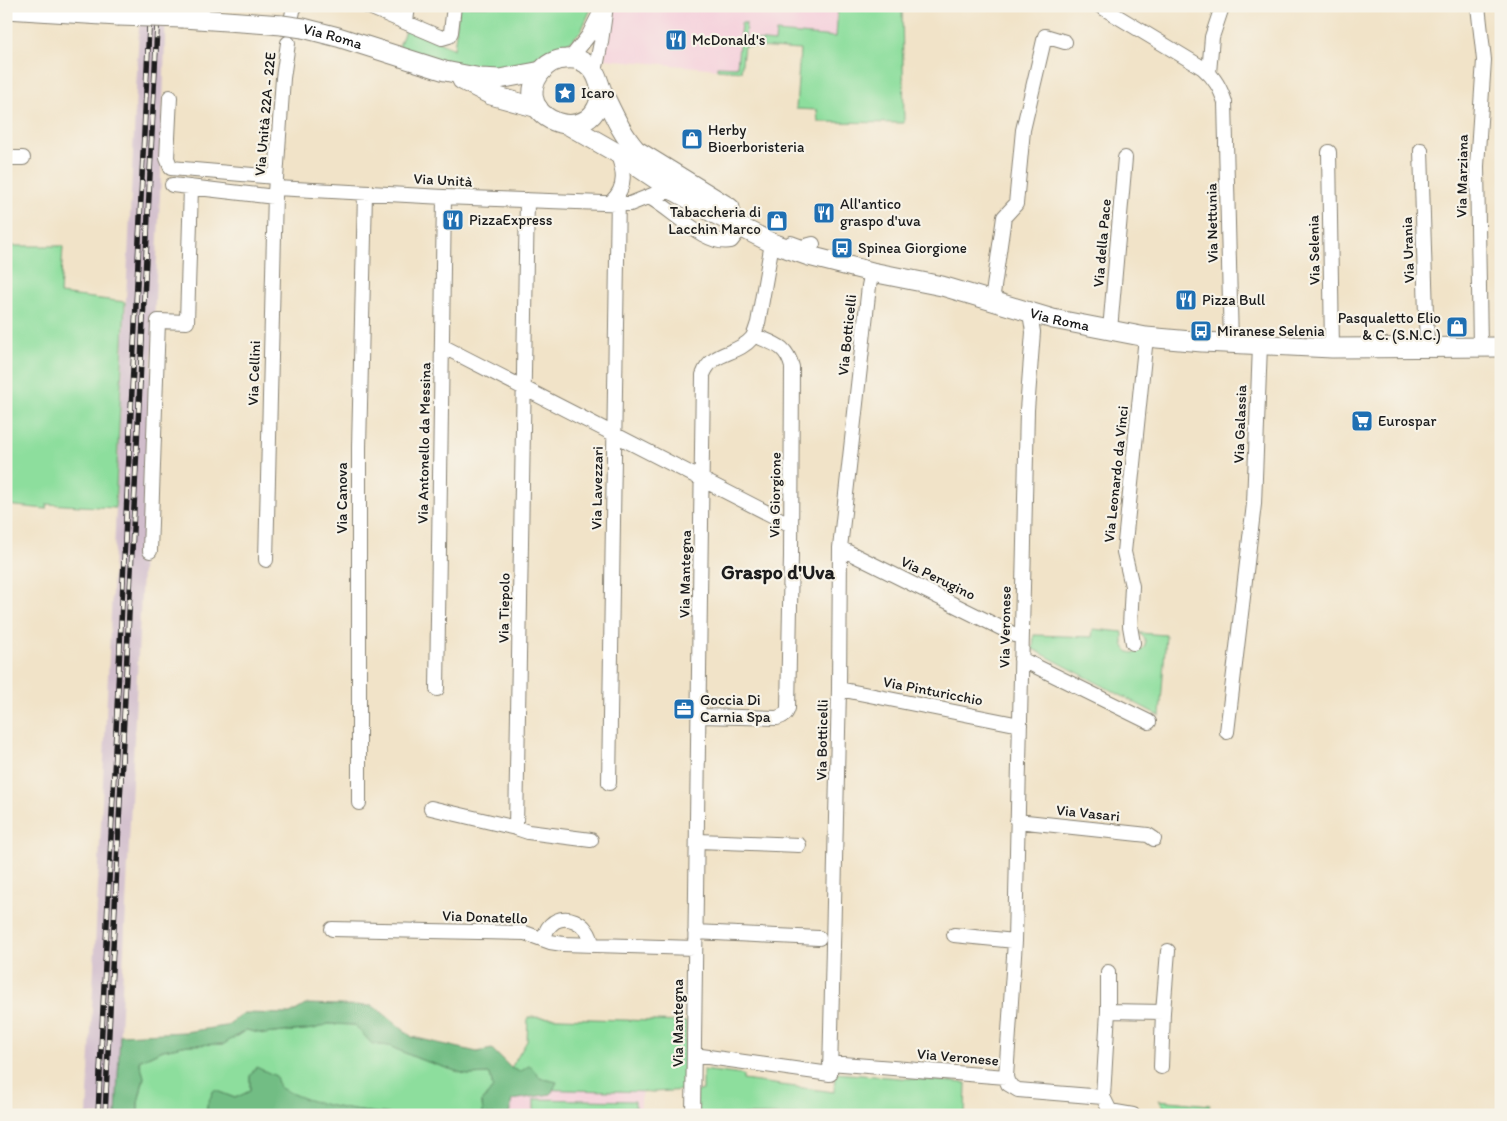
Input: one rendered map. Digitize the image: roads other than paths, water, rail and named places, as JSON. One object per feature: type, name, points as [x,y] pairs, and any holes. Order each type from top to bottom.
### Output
[{"type":"street","points":[[367,6],[438,37],[446,38],[451,32],[454,6]]},
{"type":"street","points":[[406,22],[408,6]]},
{"type":"street","points":[[598,80],[584,63],[570,59],[589,34],[605,6]]},
{"type":"street","points":[[568,125],[583,121],[595,111],[599,104],[598,80],[605,6]]},
{"type":"street","points":[[1100,6],[1209,73],[1212,37],[1221,10]]},
{"type":"street","name":"Via Marziana","points":[[1478,6],[1484,60],[1477,166],[1480,347]]},
{"type":"street","name":"Via Roma","points":[[6,9],[292,24],[391,52],[445,71],[489,79],[542,71],[554,61],[570,59]]},
{"type":"street","name":"Via Unità 22A - 22E","points":[[276,187],[283,78],[292,24]]},
{"type":"street","points":[[992,300],[1004,217],[1016,204],[1023,130],[1045,36],[1066,42]]},
{"type":"street","name":"Via Roma","points":[[445,71],[476,89],[491,95],[538,108],[548,119],[568,125],[681,195],[742,222],[773,230],[905,273],[920,281]]},
{"type":"street","points":[[538,108],[535,101],[535,85],[542,71]]},
{"type":"street","name":"Via Nettunia","points":[[1209,73],[1220,89],[1225,102],[1231,344]]},
{"type":"street","name":"Via Roma","points":[[598,80],[622,131],[636,150],[772,243],[809,256],[872,272],[920,281],[992,300],[1030,313],[1146,337],[1231,344],[1332,348],[1501,347]]},
{"type":"street","name":"Via Unità","points":[[170,97],[166,158],[171,168],[276,187]]},
{"type":"street","points":[[622,131],[632,155],[651,172],[650,190],[646,198],[663,205],[676,217],[705,235],[717,240],[731,241],[742,222]]},
{"type":"street","name":"Via Urania","points":[[1421,150],[1428,348]]},
{"type":"street","name":"Via Selenia","points":[[1329,152],[1332,348]]},
{"type":"street","points":[[615,200],[622,185],[624,174],[617,154]]},
{"type":"street","points":[[6,158],[23,158]]},
{"type":"street","name":"Via della Pace","points":[[1110,330],[1125,158]]},
{"type":"street","name":"Via Unità","points":[[172,185],[192,187],[276,187],[527,200],[615,200],[630,204],[663,192],[681,195]]},
{"type":"street","points":[[150,551],[158,321],[187,322],[192,187]]},
{"type":"street","name":"Via Cellini","points":[[266,560],[276,187]]},
{"type":"street","name":"Via Canova","points":[[359,804],[359,447],[365,193]]},
{"type":"street","name":"Via Antonello da Messina","points":[[437,689],[444,197]]},
{"type":"street","name":"Via Tiepolo","points":[[516,828],[527,200]]},
{"type":"street","name":"Via Lavezzari","points":[[609,783],[615,200]]},
{"type":"street","points":[[754,335],[758,323],[772,243],[777,238],[802,247],[813,244]]},
{"type":"street","name":"Via Botticelli","points":[[830,1063],[839,689],[840,548],[872,272]]},
{"type":"street","name":"Via Veronese","points":[[830,1063],[1006,1077],[1015,941],[1027,410],[1034,332],[1030,313]]},
{"type":"street","name":"Via Mantegna","points":[[693,1115],[700,716],[703,375],[706,368],[716,358],[746,344],[754,335]]},
{"type":"street","name":"Via Giorgione","points":[[700,716],[777,718],[786,713],[791,525],[792,367],[789,357],[783,348],[754,335]]},
{"type":"street","name":"Via Leonardo da Vinci","points":[[1133,643],[1130,626],[1132,586],[1124,552],[1146,337]]},
{"type":"street","name":"Via Galassia","points":[[1227,732],[1254,504],[1260,345]]},
{"type":"street","points":[[442,346],[791,525]]},
{"type":"street","name":"Via Perugino","points":[[840,548],[1015,635],[1021,635]]},
{"type":"street","points":[[1021,659],[1150,722]]},
{"type":"street","name":"Via Pinturicchio","points":[[839,689],[1020,725]]},
{"type":"street","points":[[431,808],[528,832],[591,840]]},
{"type":"street","name":"Via Vasari","points":[[1017,821],[1148,835],[1154,839]]},
{"type":"street","points":[[698,841],[799,845]]},
{"type":"street","points":[[543,939],[548,928],[554,923],[569,920],[581,923],[586,928],[592,945]]},
{"type":"street","name":"Via Donatello","points":[[332,929],[525,933],[563,944],[695,948]]},
{"type":"street","points":[[695,932],[819,938]]},
{"type":"street","points":[[954,935],[1015,941]]},
{"type":"street","points":[[1161,1067],[1168,951]]},
{"type":"street","points":[[1108,972],[1108,1011],[1103,1097],[1110,1111],[1133,1115]]},
{"type":"street","points":[[1108,1011],[1163,1012]]},
{"type":"street","points":[[694,1055],[830,1074],[830,1063]]},
{"type":"street","points":[[1006,1077],[1008,1084],[1018,1090],[1103,1097]]},
{"type":"railway","points":[[98,1115],[150,6]]},
{"type":"railway","points":[[105,1115],[158,6]]},
{"type":"place","name":"McDonald's","points":[[676,40]]},
{"type":"place","name":"Icaro","points":[[565,93]]},
{"type":"place","name":"Herby Bioerboristeria","points":[[692,139]]},
{"type":"place","name":"All'antico graspo d'uva","points":[[824,213]]},
{"type":"place","name":"PizzaExpress","points":[[453,220]]},
{"type":"place","name":"Tabaccheria di Lacchin Marco","points":[[777,221]]},
{"type":"place","name":"Spinea Giorgione","points":[[842,248]]},
{"type":"place","name":"Pizza Bull","points":[[1186,300]]},
{"type":"place","name":"Pasqualetto Elio & C. (S.N.C.)","points":[[1457,327]]},
{"type":"place","name":"Miranese Selenia","points":[[1201,331]]},
{"type":"place","name":"Eurospar","points":[[1362,421]]},
{"type":"place","name":"Goccia Di Carnia Spa","points":[[684,709]]},
{"type":"district","name":"Graspo d'Uva","points":[[778,572]]}]
